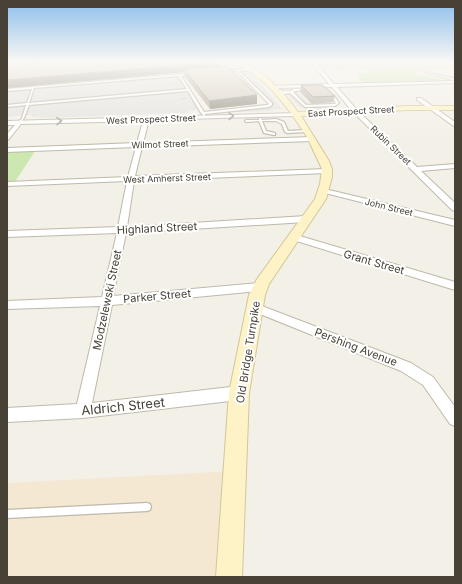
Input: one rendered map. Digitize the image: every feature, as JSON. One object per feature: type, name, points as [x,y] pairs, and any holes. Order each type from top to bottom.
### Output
[{"type":"street","points":[[276,91],[302,89]]},
{"type":"street","name":"Rubin Street","points":[[336,89],[355,110],[455,208]]},
{"type":"street","points":[[276,91],[310,135],[326,165],[327,171]]},
{"type":"street","points":[[419,99],[455,125]]},
{"type":"street","name":"East Prospect Street","points":[[295,114],[338,108],[355,110],[455,108]]},
{"type":"street","name":"West Prospect Street","points":[[7,123],[146,119],[203,115],[260,118],[295,114]]},
{"type":"street","name":"Modzelewski Street","points":[[83,411],[122,230],[130,180],[146,119]]},
{"type":"street","points":[[7,138],[20,122]]},
{"type":"street","name":"Wilmot Street","points":[[7,150],[139,145],[310,135]]},
{"type":"street","points":[[416,169],[455,166]]},
{"type":"street","name":"West Amherst Street","points":[[7,184],[327,171]]},
{"type":"street","name":"Old Bridge Turnpike","points":[[229,577],[239,393],[254,307],[259,287],[323,192],[327,184],[327,171]]},
{"type":"street","name":"John Street","points":[[323,192],[329,192],[455,223]]},
{"type":"street","name":"Highland Street","points":[[7,234],[122,230],[306,219]]},
{"type":"street","name":"Grant Street","points":[[293,237],[455,286]]},
{"type":"street","name":"Parker Street","points":[[7,305],[107,300],[259,287]]},
{"type":"street","name":"Pershing Avenue","points":[[254,307],[406,367],[428,381],[455,419]]},
{"type":"street","name":"Aldrich Street","points":[[7,415],[83,411],[239,393]]},
{"type":"lane","points":[[20,122],[23,118],[33,89]]},
{"type":"lane","points":[[7,106],[187,90],[203,115],[268,106],[271,104],[256,89]]},
{"type":"lane","points":[[276,91],[291,92],[294,90],[304,89]]},
{"type":"lane","points":[[291,92],[305,106],[338,108],[338,102],[323,89]]},
{"type":"lane","points":[[330,93],[333,97]]},
{"type":"lane","points":[[260,118],[265,132],[274,134]]},
{"type":"lane","points":[[246,121],[260,118],[281,121],[287,132]]},
{"type":"lane","points":[[280,134],[285,134],[287,132],[310,135]]},
{"type":"lane","points":[[7,514],[146,507]]},
{"type":"path","points":[[180,99],[188,98]]},
{"type":"shaded area","points":[[188,89],[200,110],[189,111],[189,113],[38,118],[40,116],[32,117],[32,115],[7,117],[7,90]]},
{"type":"shaded area","points":[[255,89],[266,89],[282,109],[273,109],[273,111],[232,112],[231,110],[270,105]]},
{"type":"shaded area","points":[[291,92],[298,92],[310,104],[331,102],[334,105],[330,106],[331,108],[308,110],[299,107],[287,95],[292,94]]},
{"type":"shaded area","points":[[235,471],[229,577],[7,577],[7,483]]},
{"type":"green space","points":[[35,151],[15,182],[7,182],[7,152]]},
{"type":"building","points":[[200,89],[251,89],[257,95],[209,101]]},
{"type":"building","points":[[305,89],[327,89],[335,96],[313,97]]}]
